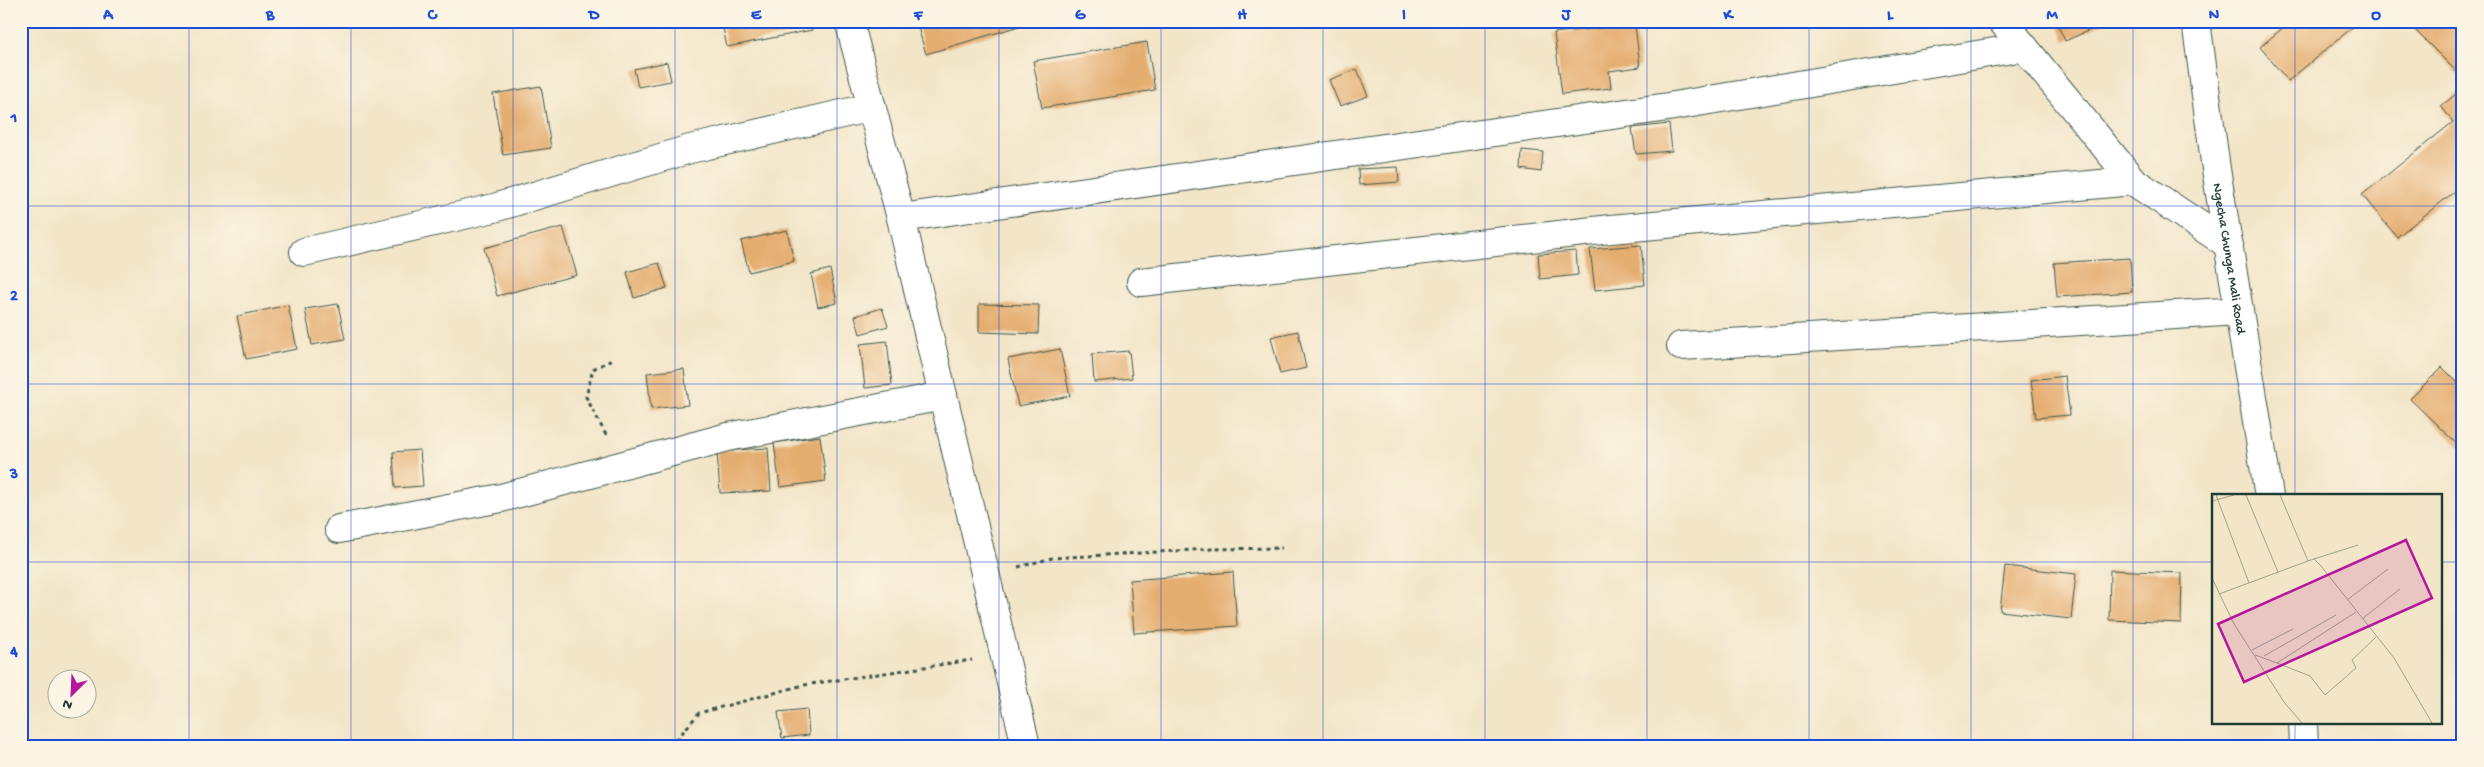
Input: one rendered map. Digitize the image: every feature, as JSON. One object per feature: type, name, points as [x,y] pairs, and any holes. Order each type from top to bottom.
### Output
[{"type":"street","points":[[849,21],[901,218],[1026,746]]},
{"type":"street","points":[[2002,21],[2133,182],[2229,245]]},
{"type":"street","name":"Ngecha Chunga Mali Road","points":[[2196,21],[2239,311],[2269,494]]},
{"type":"street","points":[[901,218],[1658,108],[2024,47]]},
{"type":"street","points":[[304,252],[494,208],[690,149],[872,107]]},
{"type":"street","points":[[1141,282],[1611,228],[2133,182]]},
{"type":"street","points":[[1681,346],[2239,311]]},
{"type":"street","points":[[339,529],[501,498],[728,437],[943,396]]},
{"type":"street","points":[[2303,724],[2304,746]]},
{"type":"path","points":[[614,359],[593,369],[586,397],[609,442],[646,459]]},
{"type":"path","points":[[1014,568],[1052,558],[1211,549],[1282,548]]},
{"type":"path","points":[[671,746],[700,713],[804,685],[980,659]]},
{"type":"building","points":[[755,21],[811,21],[812,30],[727,47],[723,28]]},
{"type":"building","points":[[916,21],[1025,21],[1026,24],[926,54]]},
{"type":"building","points":[[2056,21],[2105,21],[2106,23],[2065,41]]},
{"type":"building","points":[[2291,21],[2360,21],[2288,81],[2260,47]]},
{"type":"building","points":[[2406,21],[2463,21],[2463,78]]},
{"type":"building","points":[[1635,24],[1640,67],[1609,71],[1611,88],[1562,94],[1554,33]]},
{"type":"building","points":[[1147,42],[1155,90],[1042,108],[1033,61]]},
{"type":"building","points":[[667,62],[671,81],[638,87],[634,69]]},
{"type":"building","points":[[1357,69],[1368,96],[1340,106],[1329,80]]},
{"type":"building","points":[[541,86],[551,148],[503,155],[493,94]]},
{"type":"building","points":[[2460,91],[2463,94],[2463,185],[2397,237],[2362,195],[2453,122],[2441,106]]},
{"type":"building","points":[[1669,124],[1672,151],[1636,154],[1632,128]]},
{"type":"building","points":[[1522,150],[1543,152],[1541,172],[1521,169]]},
{"type":"building","points":[[1398,167],[1399,182],[1359,185],[1358,169]]},
{"type":"building","points":[[563,227],[577,275],[497,296],[484,248]]},
{"type":"building","points":[[787,230],[794,261],[749,272],[741,241]]},
{"type":"building","points":[[1641,245],[1645,285],[1595,290],[1590,249]]},
{"type":"building","points":[[1576,251],[1578,275],[1540,279],[1538,254]]},
{"type":"building","points":[[2130,258],[2132,292],[2057,297],[2054,263]]},
{"type":"building","points":[[659,263],[667,288],[634,298],[627,272]]},
{"type":"building","points":[[830,269],[837,303],[818,307],[811,274]]},
{"type":"building","points":[[338,304],[345,339],[312,345],[305,309]]},
{"type":"building","points":[[979,304],[1039,305],[1038,334],[979,332]]},
{"type":"building","points":[[288,305],[297,349],[246,359],[237,316]]},
{"type":"building","points":[[882,308],[888,326],[860,334],[855,316]]},
{"type":"building","points":[[1298,331],[1306,368],[1280,374],[1271,337]]},
{"type":"building","points":[[887,341],[892,385],[865,388],[860,344]]},
{"type":"building","points":[[1060,349],[1070,396],[1018,406],[1008,359]]},
{"type":"building","points":[[1129,351],[1132,378],[1094,382],[1092,354]]},
{"type":"building","points":[[2442,367],[2463,388],[2463,450],[2410,399]]},
{"type":"building","points":[[684,369],[688,405],[651,409],[647,373]]},
{"type":"building","points":[[2065,376],[2070,415],[2036,418],[2031,380]]},
{"type":"building","points":[[820,436],[826,481],[780,487],[774,443]]},
{"type":"building","points":[[768,448],[771,491],[720,493],[717,451]]},
{"type":"building","points":[[420,450],[423,486],[395,488],[393,452]]},
{"type":"building","points":[[2005,566],[2076,574],[2071,619],[2000,611]]},
{"type":"building","points":[[2110,570],[2182,573],[2181,623],[2109,620]]},
{"type":"building","points":[[1233,572],[1237,626],[1134,633],[1130,580]]},
{"type":"building","points":[[807,709],[809,735],[782,738],[778,712]]}]
